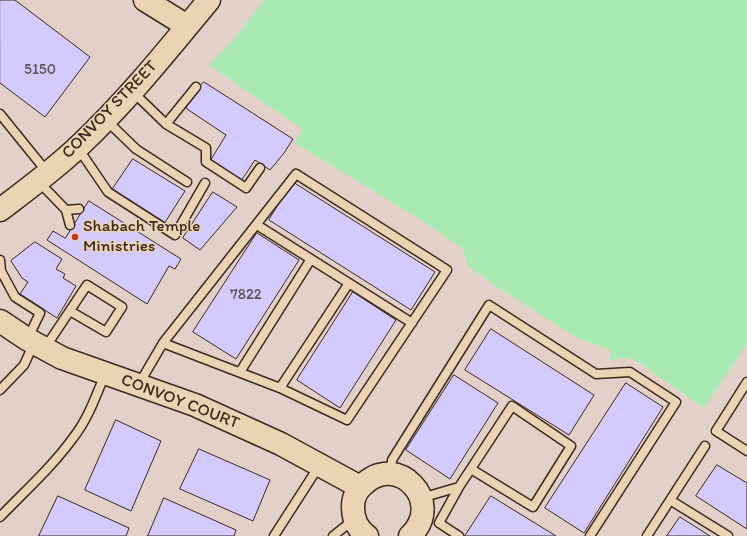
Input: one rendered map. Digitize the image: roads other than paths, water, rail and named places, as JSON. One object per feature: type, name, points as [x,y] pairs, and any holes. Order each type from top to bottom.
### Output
[{"type":"street","points":[[145,0],[187,26]]},
{"type":"street","name":"CONVOY STREET","points":[[0,210],[43,177],[77,148],[132,91],[209,0]]},
{"type":"street","name":"CONVOY COURT","points":[[0,321],[62,358],[195,405],[281,444],[360,487]]},
{"type":"street","points":[[367,536],[362,533],[354,519],[353,504],[355,495],[368,479],[379,475],[391,474],[401,476],[410,481],[422,498],[423,509],[421,520],[416,530],[410,536]]},
{"type":"lane","points":[[166,124],[196,87]]},
{"type":"lane","points":[[132,91],[166,124],[206,148],[206,162],[246,188],[260,168]]},
{"type":"lane","points":[[0,114],[66,210],[70,225]]},
{"type":"lane","points":[[105,119],[136,149],[187,182]]},
{"type":"lane","points":[[77,148],[108,192],[174,236],[205,183]]},
{"type":"lane","points":[[139,385],[163,343],[296,174],[447,270],[347,420],[280,388],[163,343]]},
{"type":"lane","points":[[66,210],[79,209]]},
{"type":"lane","points":[[257,225],[412,322]]},
{"type":"lane","points":[[240,372],[311,259]]},
{"type":"lane","points":[[0,260],[1,271],[14,297],[40,313],[35,343],[24,365],[0,390]]},
{"type":"lane","points":[[280,388],[349,282]]},
{"type":"lane","points":[[35,343],[70,311],[87,285],[122,307],[106,332],[70,311]]},
{"type":"lane","points":[[391,474],[392,460],[489,305],[596,374],[630,372],[676,402],[590,536]]},
{"type":"lane","points":[[0,517],[54,461],[74,437],[90,409],[105,374]]},
{"type":"lane","points":[[747,382],[716,431],[747,451]]},
{"type":"lane","points":[[459,536],[439,523],[459,487],[512,406],[571,446],[533,507],[471,469]]},
{"type":"lane","points":[[647,536],[705,446]]},
{"type":"lane","points":[[274,536],[319,465]]},
{"type":"lane","points":[[422,498],[459,487]]},
{"type":"lane","points":[[670,500],[728,536]]},
{"type":"lane","points":[[333,536],[354,519]]},
{"type":"place","name":"Shabach Temple Ministries","points":[[75,237]]}]
